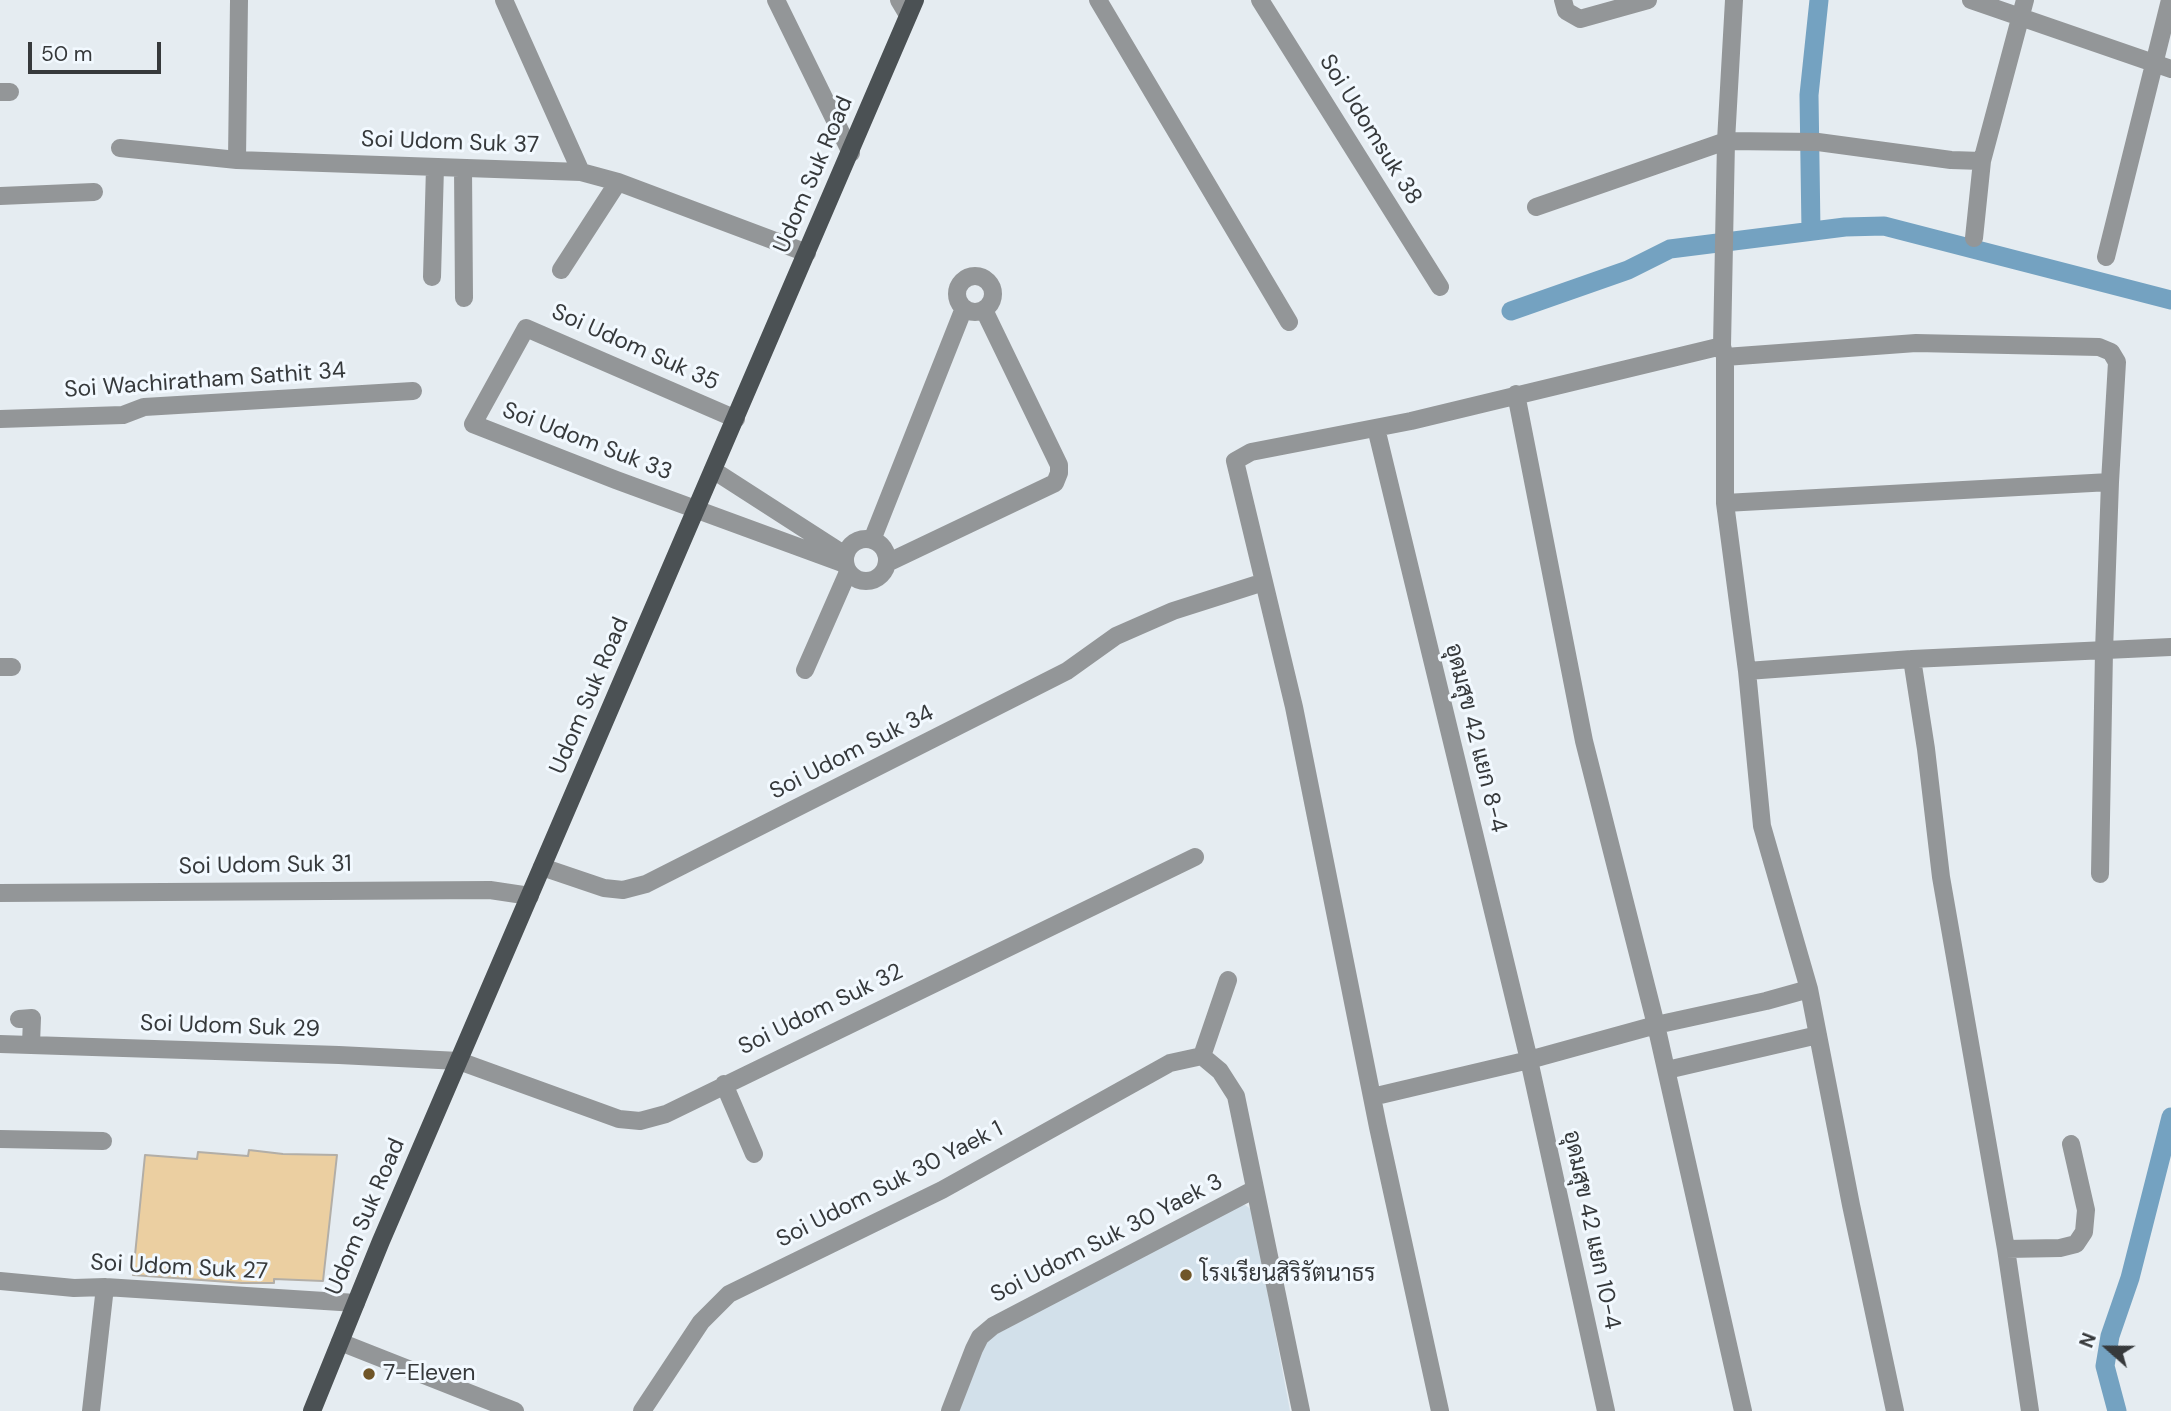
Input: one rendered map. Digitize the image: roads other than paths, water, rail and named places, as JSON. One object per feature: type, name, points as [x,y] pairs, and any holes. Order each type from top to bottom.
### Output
[{"type":"main road","name":"Udom Suk Road","points":[[312,1411],[542,867],[851,153],[908,5]]},
{"type":"street","points":[[237,160],[239,0]]},
{"type":"street","points":[[504,0],[581,172]]},
{"type":"street","points":[[776,0],[851,153]]},
{"type":"street","points":[[1098,0],[1289,322]]},
{"type":"street","name":"Soi Udomsuk 38","points":[[1260,0],[1440,286]]},
{"type":"street","points":[[1563,0],[1566,11],[1580,19],[1648,0]]},
{"type":"street","points":[[1734,0],[1727,141],[1725,503],[1747,671],[1762,826],[1809,989],[1895,1411]]},
{"type":"street","points":[[1971,0],[2023,8],[2163,66]]},
{"type":"street","points":[[2106,257],[2163,66],[2170,0]]},
{"type":"street","points":[[1974,238],[1982,161],[2023,8]]},
{"type":"street","points":[[1536,206],[1727,141],[1818,142],[1951,160],[1982,161]]},
{"type":"street","name":"Soi Udom Suk 37","points":[[120,148],[237,160],[581,172],[618,182],[807,253]]},
{"type":"street","points":[[432,277],[435,167]]},
{"type":"street","points":[[463,168],[464,298]]},
{"type":"street","points":[[561,270],[618,182]]},
{"type":"street","points":[[0,195],[94,192]]},
{"type":"street","points":[[980,276],[987,279],[993,299],[984,310],[977,312],[964,308],[959,303],[957,289],[966,278],[980,276]]},
{"type":"street","points":[[872,540],[964,308]]},
{"type":"street","points":[[713,470],[846,564],[853,577],[867,582],[880,576],[887,563],[1055,483],[1059,465],[984,310]]},
{"type":"street","name":"Soi Udom Suk 35","points":[[500,376],[526,328],[736,419]]},
{"type":"street","points":[[1440,1411],[1371,1097],[1294,708],[1235,461],[1251,452],[1376,428],[1516,394],[1724,352],[1916,343],[2099,347],[2112,352],[2117,362],[2104,651],[2100,874]]},
{"type":"street","name":"Soi Udom Suk 33","points":[[500,376],[473,424],[696,510]]},
{"type":"street","name":"Soi Wachiratham Sathit 34","points":[[0,419],[123,415],[144,407],[413,391]]},
{"type":"street","points":[[1516,394],[1584,741],[1667,1070],[1743,1411]]},
{"type":"street","name":"อุดมสุข 42 แยก 8-4","points":[[1376,428],[1529,1060]]},
{"type":"street","points":[[1725,503],[2110,482]]},
{"type":"street","points":[[696,510],[846,564]]},
{"type":"street","points":[[805,670],[853,544],[866,539],[872,540],[884,549],[887,563]]},
{"type":"street","name":"Soi Udom Suk 34","points":[[542,867],[604,888],[623,890],[646,884],[1067,671],[1116,636],[1173,611],[1264,582]]},
{"type":"street","points":[[1747,671],[1912,659],[2170,647]]},
{"type":"street","points":[[1912,659],[1941,877],[2006,1249],[2030,1411]]},
{"type":"street","name":"Soi Udom Suk 32","points":[[459,1061],[619,1119],[640,1121],[666,1114],[1195,857]]},
{"type":"street","name":"Soi Udom Suk 31","points":[[0,893],[491,890],[530,896]]},
{"type":"street","points":[[1228,980],[1202,1056],[1220,1071],[1236,1096],[1301,1411]]},
{"type":"street","points":[[1371,1097],[1529,1060],[1656,1024],[1766,1002],[1809,989]]},
{"type":"street","points":[[19,1018],[32,1018],[31,1044]]},
{"type":"street","points":[[1667,1070],[1818,1035]]},
{"type":"street","name":"Soi Udom Suk 29","points":[[0,1044],[459,1061]]},
{"type":"street","name":"Soi Udom Suk 30 Yaek 1","points":[[642,1411],[701,1322],[729,1294],[942,1190],[1170,1063],[1202,1056]]},
{"type":"street","name":"อุดมสุข 42 แยก 10-4","points":[[1529,1060],[1606,1411]]},
{"type":"street","points":[[724,1084],[754,1154]]},
{"type":"street","points":[[0,1139],[103,1141]]},
{"type":"street","points":[[2006,1249],[2060,1248],[2076,1244],[2084,1232],[2086,1210],[2071,1144]]},
{"type":"street","name":"Soi Udom Suk 30 Yaek 3","points":[[950,1411],[974,1349],[981,1337],[993,1326],[1255,1189]]},
{"type":"street","name":"Soi Udom Suk 27","points":[[0,1281],[74,1288],[105,1287],[356,1303]]},
{"type":"street","points":[[91,1411],[105,1287]]},
{"type":"street","points":[[340,1342],[515,1411]]},
{"type":"waterway","points":[[1811,231],[1809,95],[1819,0]]},
{"type":"waterway","points":[[1511,311],[1628,270],[1670,249],[1845,227],[1884,226],[2171,300]]},
{"type":"waterway","points":[[2117,1411],[2105,1366],[2110,1336],[2130,1278],[2171,1117]]},
{"type":"place","name":"โรงเรียนสิริรัตนาธร","points":[[1186,1275]]},
{"type":"place","name":"7-Eleven","points":[[369,1374]]}]
